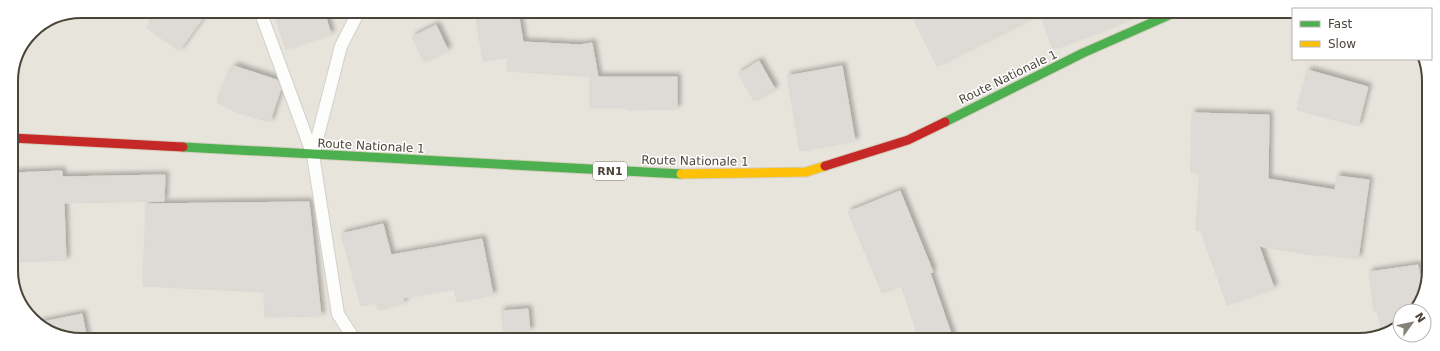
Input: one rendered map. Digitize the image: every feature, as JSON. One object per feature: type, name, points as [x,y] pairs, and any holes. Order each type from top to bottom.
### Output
[{"type":"main road","name":"Route Nationale 1","points":[[18,138],[694,175],[806,172],[908,140],[1083,53],[1162,18]]},
{"type":"lane","points":[[263,18],[313,155],[338,314],[350,333]]},
{"type":"lane","points":[[313,155],[341,46],[355,18]]},
{"type":"shaded area","points":[[81,18],[1292,18],[1292,60],[1419,60],[1422,81],[1422,270],[1421,282],[1414,302],[1392,303],[1392,323],[1383,328],[1363,333],[69,332],[49,325],[36,315],[26,302],[19,282],[18,77],[23,57],[36,36],[57,23],[69,19]]},
{"type":"building","points":[[154,18],[203,18],[179,51],[147,28]]},
{"type":"building","points":[[285,18],[326,18],[331,34],[286,49],[276,21]]},
{"type":"building","points":[[476,18],[519,18],[523,42],[580,45],[592,43],[598,77],[507,71],[508,57],[483,61]]},
{"type":"building","points":[[913,18],[1032,18],[937,66]]},
{"type":"building","points":[[1041,18],[1132,18],[1100,32],[1053,49]]},
{"type":"building","points":[[436,25],[448,50],[424,62],[412,37]]},
{"type":"building","points":[[759,61],[775,89],[754,101],[738,74]]},
{"type":"building","points":[[234,66],[277,80],[281,88],[270,122],[239,113],[217,103],[228,75]]},
{"type":"building","points":[[842,66],[855,141],[800,151],[787,76]]},
{"type":"building","points":[[1308,70],[1368,87],[1358,126],[1297,110]]},
{"type":"building","points":[[590,77],[677,77],[677,109],[627,110],[627,108],[590,108]]},
{"type":"building","points":[[1192,113],[1269,115],[1268,179],[1335,190],[1337,176],[1369,180],[1358,259],[1318,254],[1318,256],[1259,246],[1274,288],[1227,305],[1201,231],[1196,230],[1200,173],[1191,173]]},
{"type":"building","points":[[62,171],[62,177],[165,175],[164,201],[64,203],[66,260],[18,262],[18,173]]},
{"type":"building","points":[[900,191],[933,272],[930,273],[951,333],[917,333],[901,285],[882,293],[848,212]]},
{"type":"building","points":[[309,202],[321,316],[265,317],[264,292],[143,286],[146,204]]},
{"type":"building","points":[[383,224],[391,255],[482,239],[493,295],[457,302],[454,289],[403,298],[404,303],[378,310],[376,302],[361,306],[341,234]]},
{"type":"building","points":[[1418,265],[1421,282],[1413,303],[1392,303],[1392,323],[1381,329],[1377,311],[1374,311],[1369,272]]},
{"type":"building","points":[[528,309],[530,331],[504,333],[501,311]]},
{"type":"building","points":[[82,314],[86,333],[69,332],[49,325],[45,322]]},
{"type":"traffic: fast","points":[[945,122],[1083,53],[1162,18]]},
{"type":"traffic: fast","points":[[183,147],[681,174]]},
{"type":"traffic: slow","points":[[681,174],[806,172],[825,166]]},
{"type":"traffic: jam","points":[[825,166],[908,140],[945,122]]},
{"type":"traffic: jam","points":[[18,138],[183,147]]}]
